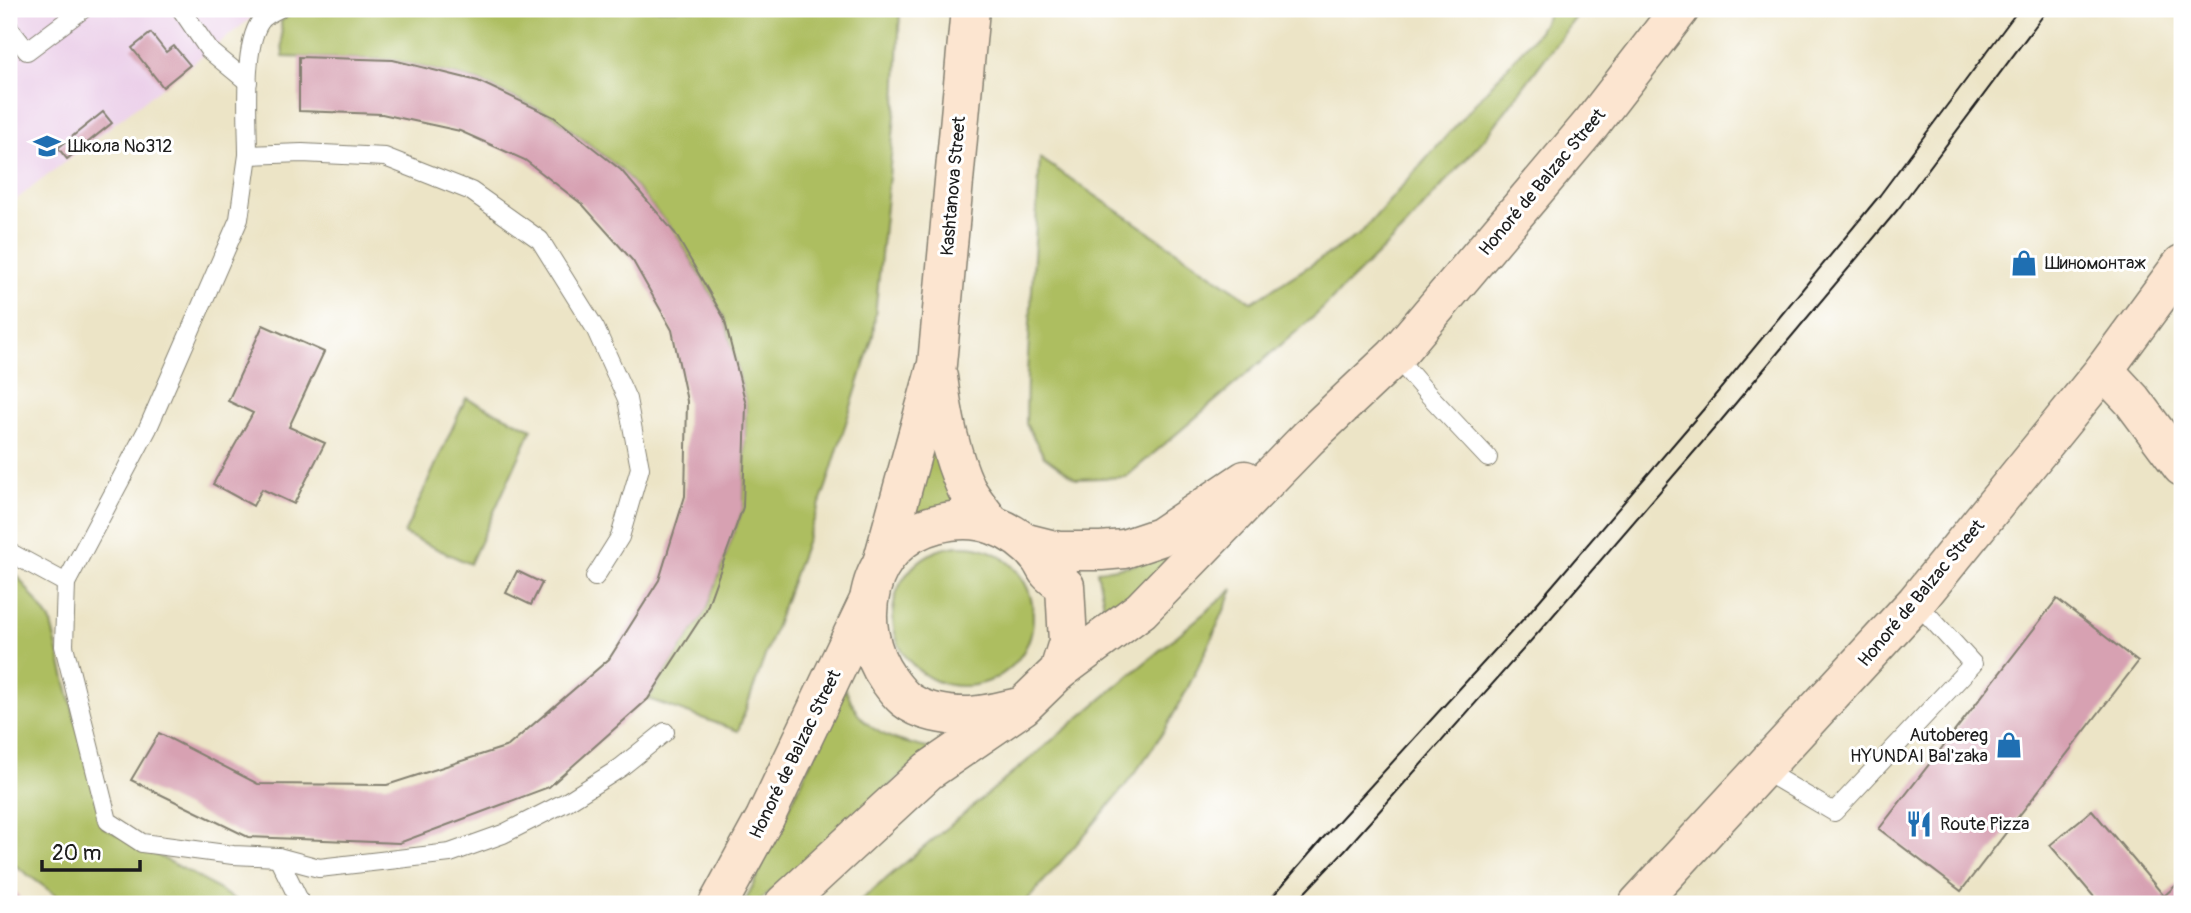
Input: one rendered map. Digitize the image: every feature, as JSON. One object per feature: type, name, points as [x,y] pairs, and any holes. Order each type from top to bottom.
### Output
[{"type":"street","name":"Kashtanova Street","points":[[881,565],[937,364],[970,9]]},
{"type":"street","name":"Honoré de Balzac Street","points":[[1059,671],[1142,610],[1308,438],[1395,356],[1583,134],[1680,9]]},
{"type":"street","name":"Honoré de Balzac Street","points":[[1638,904],[1916,602],[2104,370],[2182,264]]},
{"type":"street","name":"Kashtanova Street","points":[[937,364],[943,414],[956,460],[967,490],[991,524]]},
{"type":"street","points":[[2104,370],[2132,400],[2182,467]]},
{"type":"street","name":"Honoré de Balzac Street","points":[[1026,543],[1058,551],[1101,551],[1124,549],[1160,537],[1308,438]]},
{"type":"street","points":[[785,904],[928,771],[1023,706],[1059,671],[1068,642],[1065,586],[1048,573],[1026,543],[1012,533],[991,524],[960,520],[929,526],[910,535],[894,548],[873,581],[867,624],[879,665],[906,699],[930,711],[967,716],[1023,706]]},
{"type":"street","name":"Honoré de Balzac Street","points":[[718,904],[765,818],[868,602]]},
{"type":"lane","points":[[9,28],[27,51],[83,9]]},
{"type":"lane","points":[[181,9],[209,50],[248,82]]},
{"type":"lane","points":[[278,9],[260,21],[251,44],[248,155],[239,219],[148,428],[66,583],[64,646],[108,821],[142,843],[233,855],[278,857],[319,868],[450,853],[503,834],[568,801],[620,768],[665,732]]},
{"type":"lane","points":[[248,155],[302,153],[385,157],[471,191],[540,240],[595,328],[627,399],[640,468],[620,537],[595,577]]},
{"type":"lane","points":[[1395,356],[1488,458]]},
{"type":"lane","points":[[9,552],[66,583]]},
{"type":"lane","points":[[1763,770],[1834,812],[1973,664],[1916,602]]},
{"type":"lane","points":[[278,857],[301,904]]},
{"type":"shaded area","name":"Школа №312","points":[[9,9],[263,9],[9,205]]},
{"type":"green space","points":[[299,9],[900,9],[896,106],[873,336],[827,484],[738,731],[648,699],[706,610],[743,507],[746,404],[724,317],[675,233],[621,170],[554,116],[478,81],[393,60],[283,57],[281,21]]},
{"type":"green space","points":[[1551,9],[1582,9],[1485,138],[1406,226],[1317,314],[1126,477],[1076,479],[1044,456],[1026,424],[1040,158],[1252,302],[1360,234],[1539,31]]},
{"type":"green space","points":[[466,398],[532,429],[470,564],[404,534]]},
{"type":"green space","points":[[932,432],[955,502],[910,518]]},
{"type":"green space","points":[[1210,524],[1105,628],[1097,571],[1134,565]]},
{"type":"green space","points":[[963,546],[990,552],[1012,567],[1027,589],[1033,616],[1027,643],[1012,665],[990,680],[963,686],[936,680],[914,665],[899,643],[893,616],[899,589],[914,567],[936,552]]},
{"type":"green space","points":[[9,568],[50,620],[103,827],[193,874],[242,904],[68,904],[9,861]]},
{"type":"green space","points":[[1233,589],[1193,678],[1150,752],[1098,819],[1024,904],[856,904]]},
{"type":"green space","points":[[845,689],[858,714],[873,728],[901,741],[931,749],[756,904],[744,904]]},
{"type":"building","points":[[151,33],[166,52],[174,46],[190,65],[163,87],[132,48]]},
{"type":"building","points":[[299,57],[393,60],[478,81],[554,117],[621,170],[675,233],[724,318],[746,404],[743,507],[706,610],[648,699],[549,787],[399,843],[248,837],[131,780],[159,733],[258,784],[387,785],[508,746],[609,659],[659,580],[685,496],[687,401],[672,330],[633,261],[583,205],[525,160],[460,131],[382,114],[299,111]]},
{"type":"building","points":[[103,112],[112,123],[67,159],[58,148]]},
{"type":"building","points":[[263,325],[324,352],[289,427],[325,443],[294,504],[262,489],[253,506],[213,484],[253,413],[228,401]]},
{"type":"building","points":[[517,571],[542,583],[531,605],[506,593]]},
{"type":"building","name":"Autobereg HYUNDAI Bal'zaka","points":[[2057,599],[2138,662],[1961,891],[1879,829]]},
{"type":"building","points":[[2092,810],[2164,896],[2182,880],[2182,904],[2100,904],[2050,845]]},
{"type":"building","points":[[11,883],[23,904],[9,904]]},
{"type":"tram line","points":[[1266,904],[1527,615],[1703,410],[1880,195],[2019,9]]},
{"type":"tram line","points":[[1294,904],[1544,626],[1719,423],[1899,208],[2048,9]]},
{"type":"place","name":"Школа №312","points":[[47,146]]},
{"type":"place","name":"Шиномонтаж","points":[[2024,263]]},
{"type":"place","name":"Autobereg HYUNDAI Bal'zaka","points":[[2009,745]]},
{"type":"place","name":"Route Pizza","points":[[1919,824]]}]
